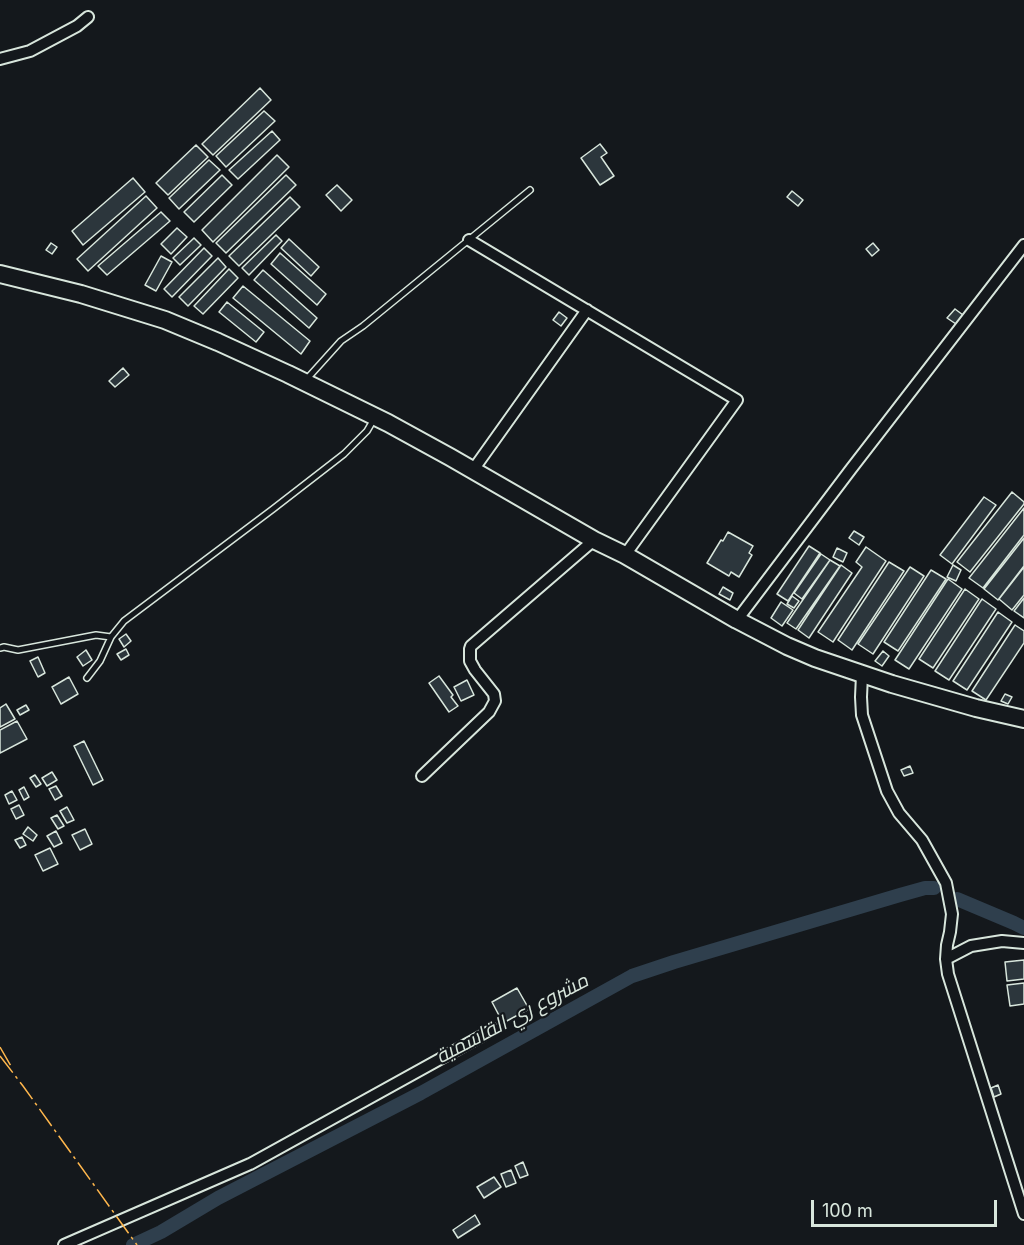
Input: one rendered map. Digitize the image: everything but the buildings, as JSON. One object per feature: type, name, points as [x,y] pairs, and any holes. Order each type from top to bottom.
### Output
[{"type":"main road","points":[[0,274],[81,294],[165,320],[304,382],[473,470],[594,540],[787,646],[862,675],[976,708],[1024,719]]},
{"type":"street","points":[[0,59],[30,51],[77,26],[88,17]]},
{"type":"street","points":[[469,240],[737,399],[625,555]]},
{"type":"street","points":[[737,620],[1024,245]]},
{"type":"street","points":[[473,470],[586,310]]},
{"type":"street","points":[[422,776],[489,712],[495,701],[494,694],[470,661],[471,646],[594,540]]},
{"type":"street","points":[[862,675],[862,715],[887,791],[899,813],[922,840],[946,883],[952,914],[946,959],[948,974],[1024,1214]]},
{"type":"street","points":[[946,959],[971,946],[1002,941],[1024,943]]},
{"type":"street","points":[[64,1245],[250,1164],[494,1029]]},
{"type":"lane","points":[[304,382],[341,341],[363,326],[530,190]]},
{"type":"lane","points":[[87,678],[100,661],[111,637],[124,621],[344,454],[367,431],[375,417]]},
{"type":"lane","points":[[0,648],[18,650],[96,635],[111,637]]},
{"type":"waterway","name":"مشروع ري القاسمية","points":[[133,1245],[161,1232],[218,1198],[421,1093],[632,976],[900,895],[925,888],[934,888]]},
{"type":"waterway","name":"مشروع ري القاسمية","points":[[957,899],[1024,928]]},
{"type":"power","points":[[0,1047],[12,1068]]},
{"type":"power","points":[[0,1056],[137,1245]]}]
